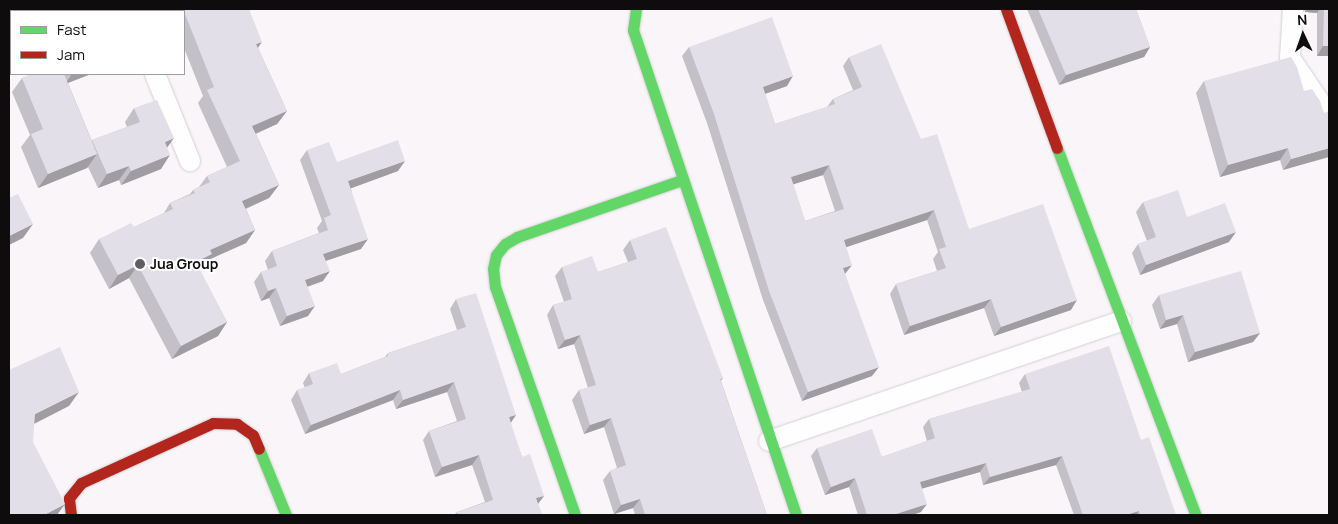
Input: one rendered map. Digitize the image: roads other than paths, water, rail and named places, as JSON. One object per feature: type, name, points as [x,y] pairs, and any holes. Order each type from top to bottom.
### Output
[{"type":"street","points":[[636,9],[633,30],[769,441],[796,515]]},
{"type":"street","points":[[1006,9],[1121,321],[1196,515]]},
{"type":"street","points":[[1293,9],[1290,58],[1323,106],[1329,106]]},
{"type":"street","points":[[155,75],[190,161]]},
{"type":"street","points":[[575,515],[495,286],[493,269],[496,255],[505,244],[517,237],[682,180]]},
{"type":"street","points":[[769,441],[1121,321]]},
{"type":"street","points":[[71,515],[69,498],[81,483],[213,423],[237,424],[253,435],[286,515]]},
{"type":"place","name":"Jua Group","points":[[140,264]]}]
